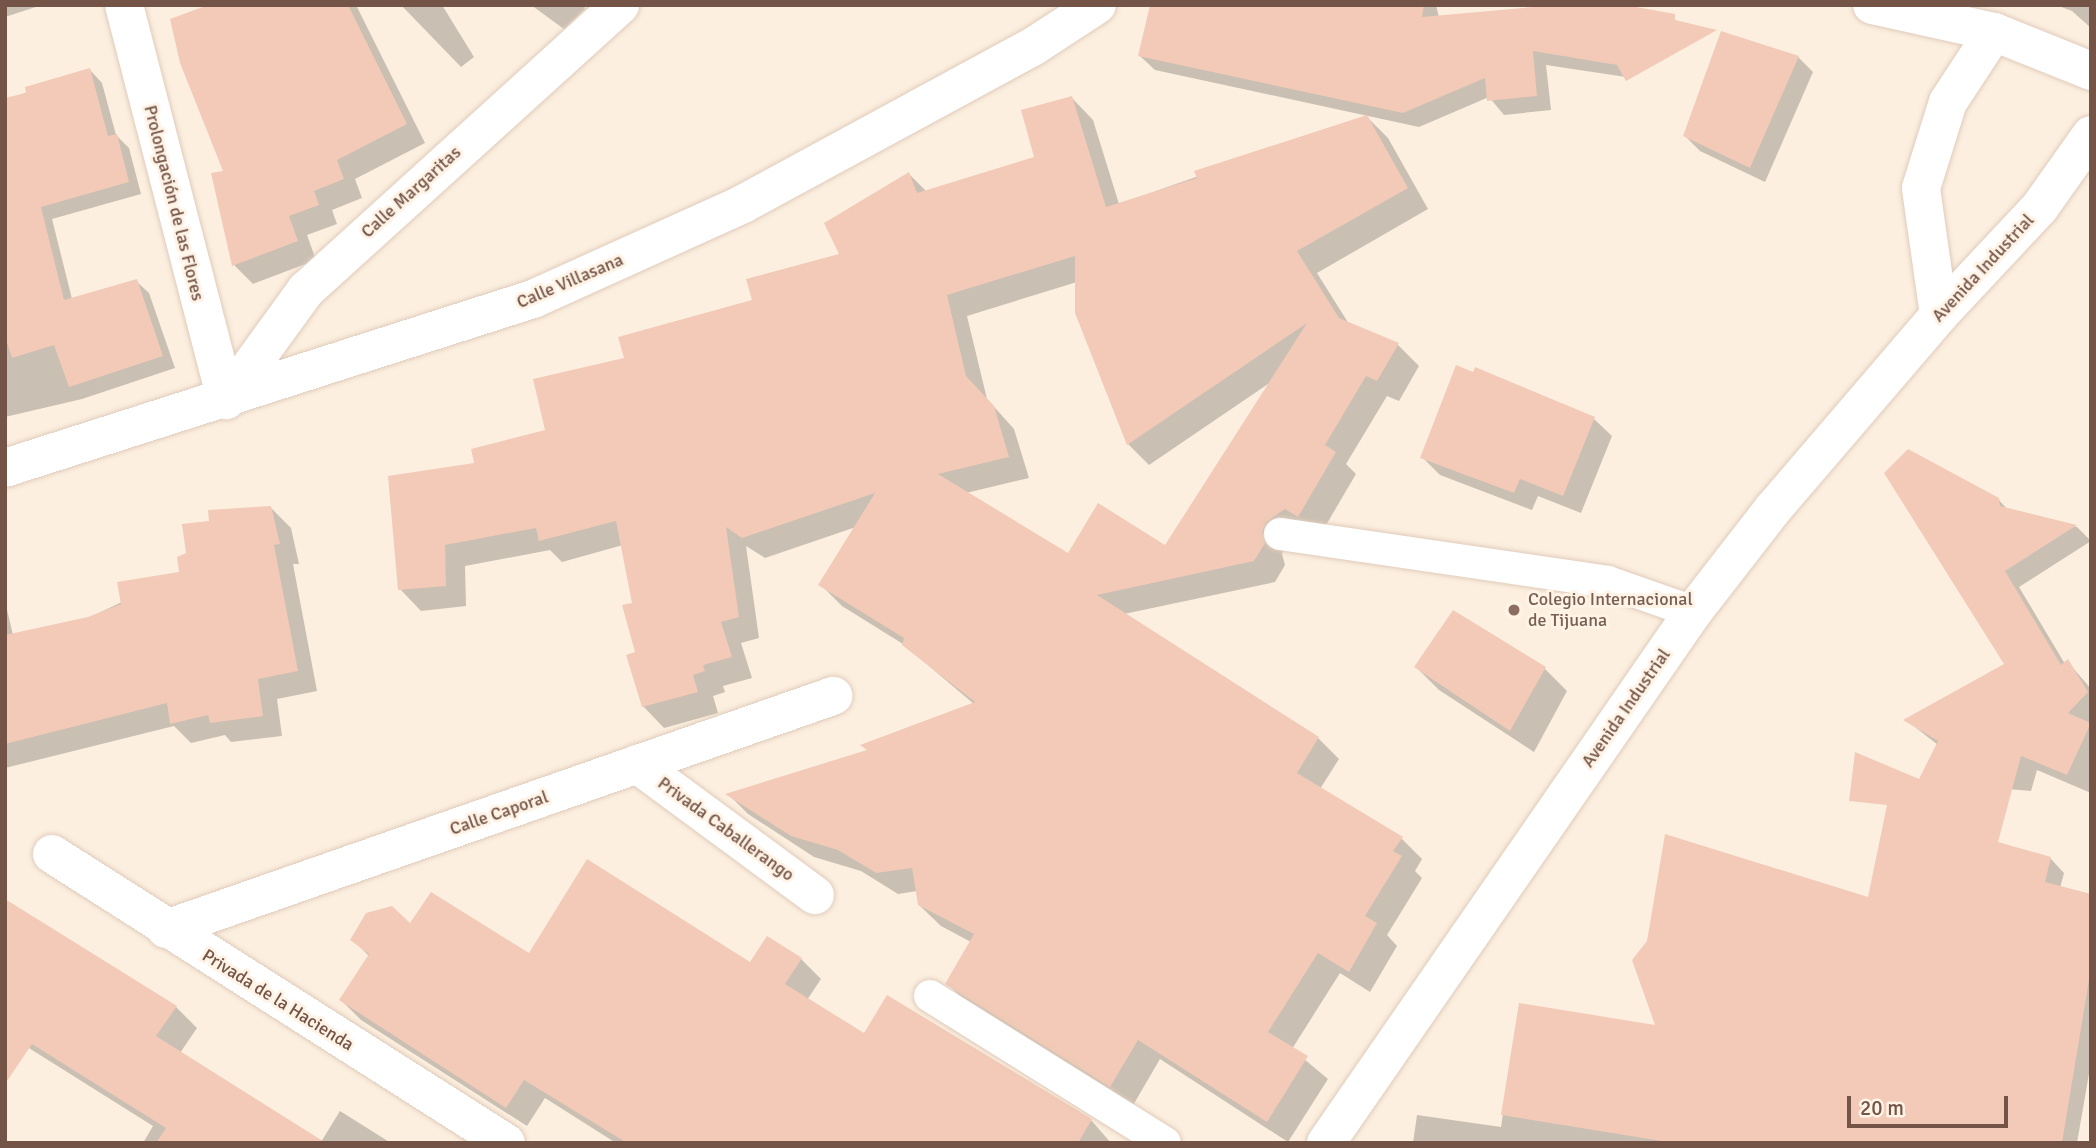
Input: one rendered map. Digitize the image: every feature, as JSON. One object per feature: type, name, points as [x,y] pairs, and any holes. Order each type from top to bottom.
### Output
[{"type":"street","name":"Prolongación de las Flores","points":[[124,5],[226,400]]},
{"type":"street","name":"Calle Margaritas","points":[[226,400],[306,290],[620,5]]},
{"type":"street","name":"Calle Villasana","points":[[5,468],[226,400],[533,299],[706,221],[1034,46],[1097,5]]},
{"type":"street","points":[[1872,5],[1994,32],[2091,71]]},
{"type":"street","points":[[1939,315],[1921,188],[1948,102],[1994,32]]},
{"type":"street","name":"Avenida Industrial","points":[[1325,1143],[1693,611],[1773,509],[1939,315],[2040,207],[2091,135]]},
{"type":"street","name":"Calle Caporal","points":[[166,929],[833,696]]},
{"type":"street","name":"Privada Caballerango","points":[[637,764],[815,895]]},
{"type":"street","name":"Privada de la Hacienda","points":[[52,854],[506,1143]]},
{"type":"lane","points":[[1280,534],[1608,582],[1693,611]]},
{"type":"lane","points":[[930,996],[1165,1143]]},
{"type":"building","points":[[208,5],[348,5],[407,124],[337,160],[344,179],[314,191],[319,205],[289,216],[298,241],[232,266],[211,173],[223,171],[180,63],[170,19]]},
{"type":"building","points":[[1150,5],[1424,5],[1422,17],[1556,5],[1625,5],[1675,14],[1675,20],[1717,30],[1626,81],[1617,65],[1533,51],[1537,96],[1487,101],[1485,78],[1403,113],[1138,56]]},
{"type":"building","points":[[1721,31],[1799,56],[1750,168],[1683,136]]},
{"type":"building","points":[[90,68],[108,136],[117,134],[129,182],[41,207],[64,300],[137,279],[163,356],[69,387],[54,345],[12,358],[5,336],[5,98],[26,93],[25,87]]},
{"type":"building","points":[[1072,96],[1106,207],[1197,178],[1194,171],[1367,115],[1408,188],[1297,251],[1339,318],[1399,343],[1377,381],[1366,376],[1325,445],[1336,452],[1298,517],[1285,509],[1266,522],[1262,532],[1265,543],[1254,561],[1097,595],[1319,737],[1297,773],[1403,837],[1393,851],[1402,856],[1365,916],[1377,923],[1349,972],[1318,953],[1268,1032],[1308,1056],[1267,1122],[1138,1040],[1110,1087],[945,984],[974,934],[918,905],[912,868],[876,873],[838,850],[791,836],[725,794],[867,750],[860,745],[975,702],[902,645],[904,638],[818,585],[875,493],[742,538],[726,527],[739,617],[721,622],[732,657],[703,665],[705,671],[693,675],[698,692],[642,707],[626,655],[635,652],[622,605],[632,603],[616,521],[539,541],[536,528],[445,545],[446,586],[398,590],[388,476],[474,463],[471,449],[545,430],[533,379],[624,358],[618,337],[752,300],[746,279],[839,254],[824,223],[909,172],[917,193],[1034,157],[1021,110]],"holes":[[[1075,256],[1075,313],[1127,445],[1307,323],[1165,545],[1098,503],[1068,553],[938,474],[1009,457],[994,406],[966,376],[947,295]]]},
{"type":"building","points":[[1456,365],[1473,372],[1475,367],[1595,417],[1563,496],[1520,479],[1514,493],[1420,458]]},
{"type":"building","points":[[1908,449],[1999,498],[2000,506],[2077,525],[2005,571],[2061,665],[2068,659],[2088,692],[2068,713],[2091,723],[2067,775],[2021,756],[1998,842],[2051,857],[2045,882],[2091,894],[2091,968],[2062,1143],[1674,1143],[1501,1115],[1519,1003],[1655,1025],[1632,960],[1647,941],[1665,834],[1868,897],[1887,805],[1849,801],[1855,752],[1919,779],[1938,741],[1903,720],[2004,664],[1884,473]]},
{"type":"building","points":[[271,506],[280,544],[274,545],[298,671],[258,679],[263,716],[210,723],[208,715],[170,724],[167,703],[5,744],[5,635],[88,617],[121,604],[117,582],[179,572],[177,557],[186,553],[182,524],[209,521],[208,510]]},
{"type":"building","points":[[1453,610],[1546,667],[1510,731],[1414,667]]},
{"type":"building","points":[[587,859],[750,962],[767,936],[802,958],[785,984],[864,1033],[887,995],[1092,1119],[1078,1143],[627,1143],[524,1080],[506,1108],[339,1000],[369,954],[350,940],[366,913],[392,906],[410,923],[431,892],[529,953]]},
{"type":"building","points":[[5,899],[177,1006],[156,1036],[326,1143],[156,1143],[166,1128],[32,1044],[5,1084]]},
{"type":"place","name":"Colegio Internacional de Tijuana","points":[[1514,610]]}]
